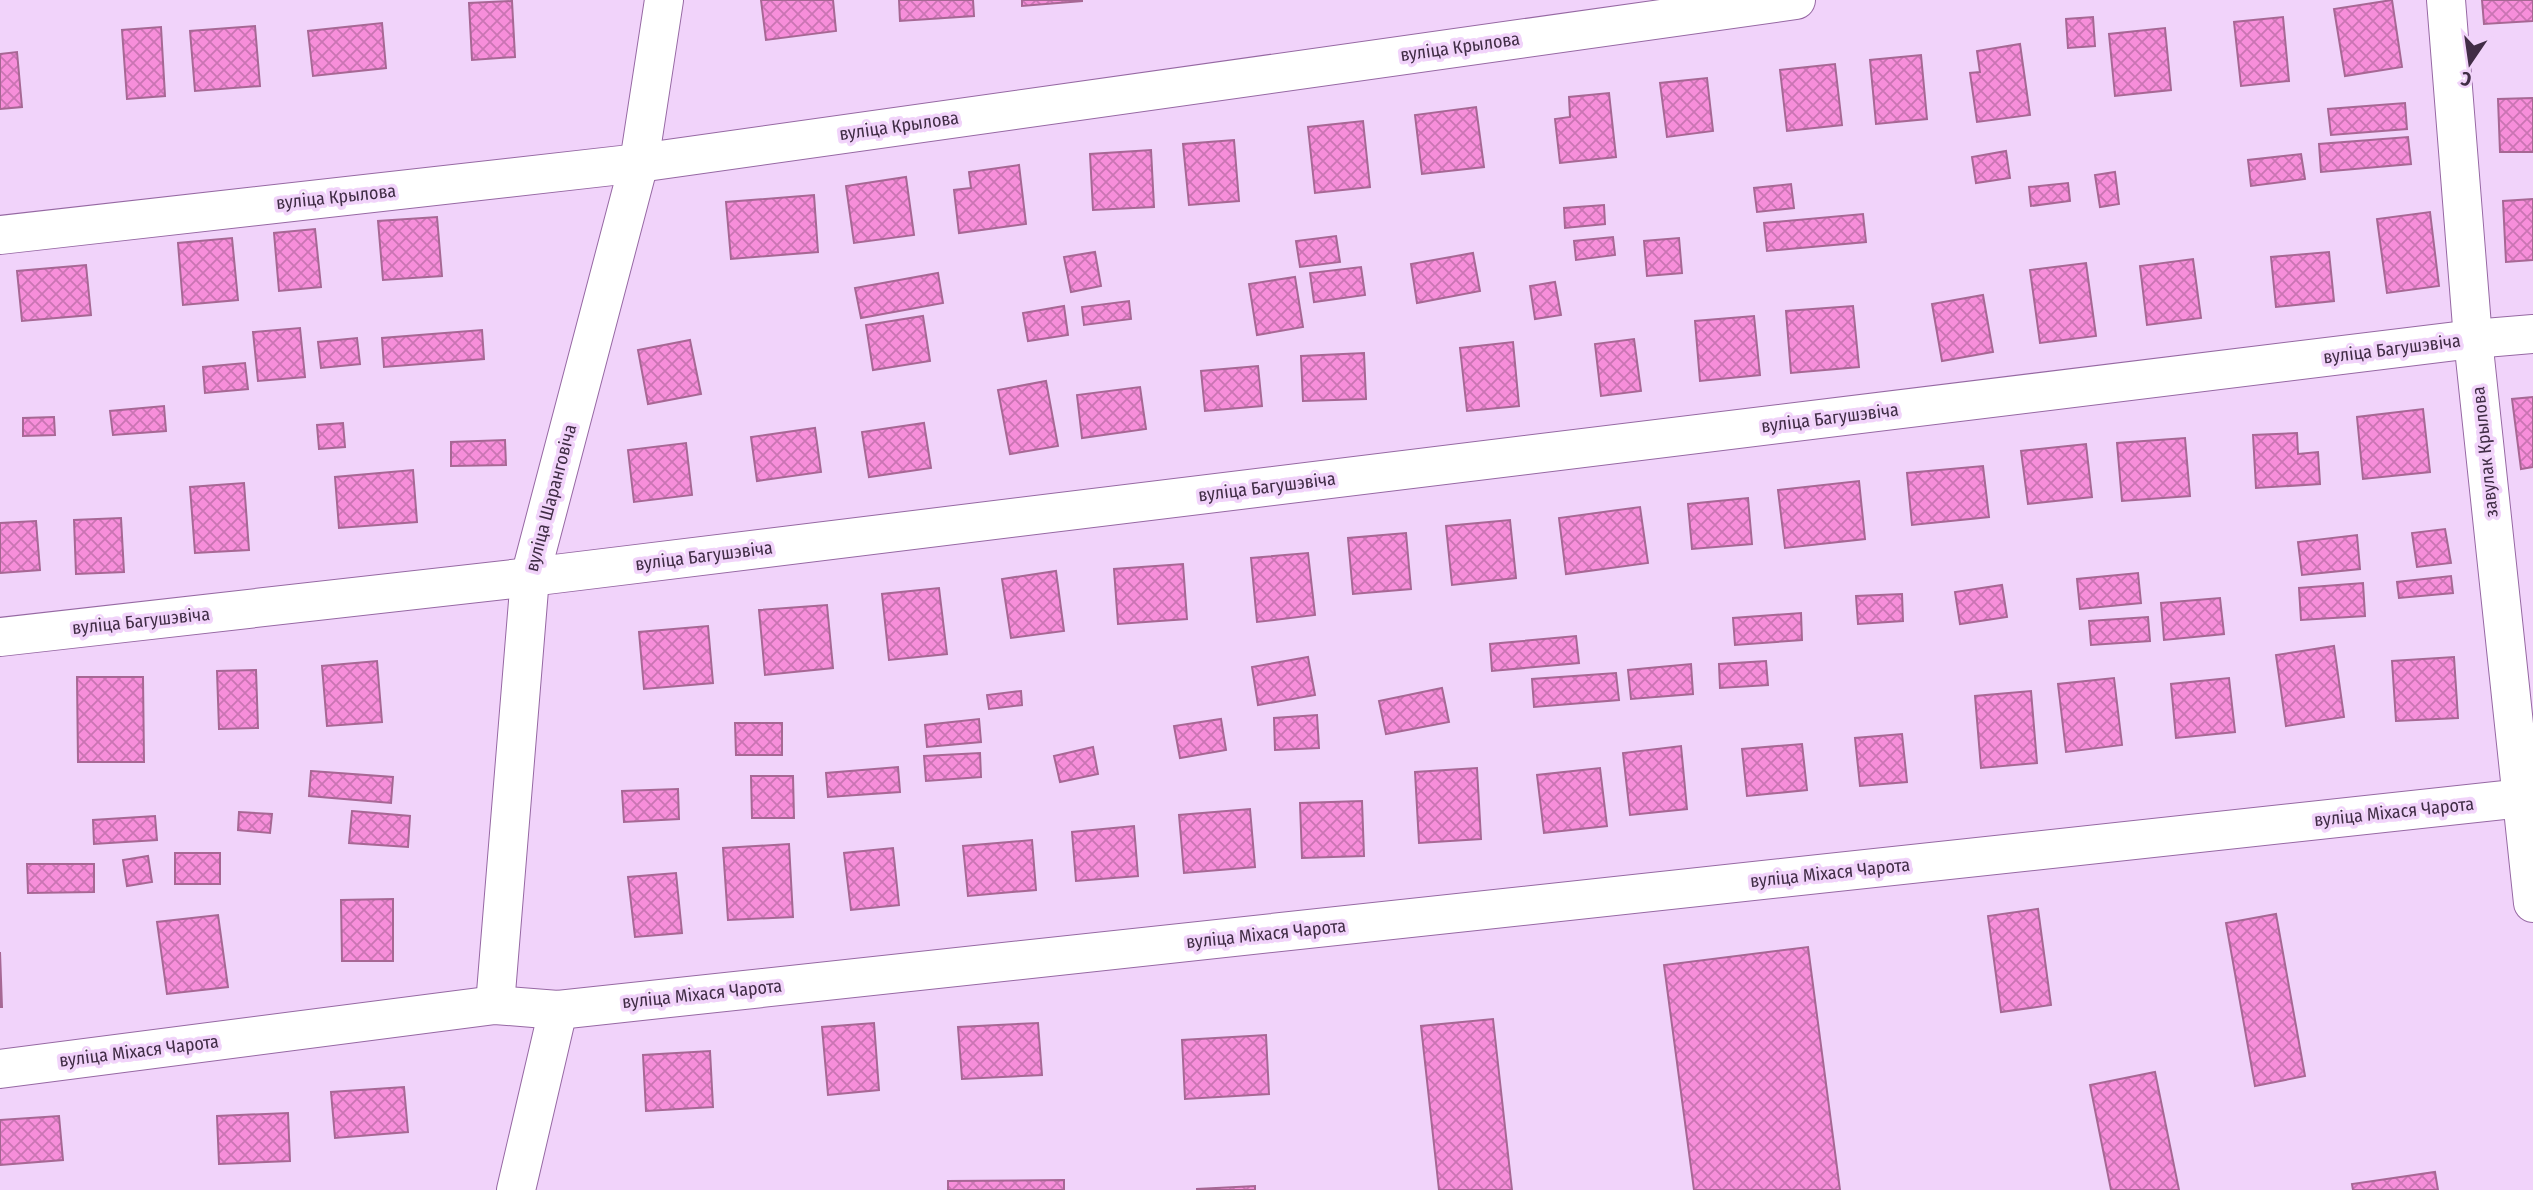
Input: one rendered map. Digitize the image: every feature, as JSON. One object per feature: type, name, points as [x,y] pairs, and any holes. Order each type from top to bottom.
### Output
[{"type":"street","name":"вуліца Шаранговіча","points":[[495,1005],[530,577],[639,163],[664,0]]},
{"type":"street","name":"вуліца Крылова","points":[[0,235],[639,163],[1796,0]]},
{"type":"street","name":"завулак Крылова","points":[[2446,0],[2473,340],[2528,797],[2533,903]]},
{"type":"street","name":"вуліца Багушэвіча","points":[[0,637],[530,577],[2533,334]]},
{"type":"street","name":"вуліца Міхася Чарота","points":[[0,1069],[495,1005],[558,1010],[2528,797]]},
{"type":"street","points":[[516,1190],[558,1010]]},
{"type":"building","points":[[761,0],[833,0],[836,31],[766,40]]},
{"type":"building","points":[[899,0],[973,0],[974,16],[900,21]]},
{"type":"building","points":[[1022,0],[1082,0],[1082,1],[1022,6]]},
{"type":"building","points":[[2392,0],[2402,67],[2345,76],[2334,9]]},
{"type":"building","points":[[2482,0],[2533,0],[2533,21],[2484,24]]},
{"type":"building","points":[[512,1],[515,57],[472,60],[469,3]]},
{"type":"building","points":[[2093,17],[2095,46],[2068,48],[2066,19]]},
{"type":"building","points":[[2283,17],[2289,81],[2241,86],[2234,22]]},
{"type":"building","points":[[382,23],[386,68],[313,76],[308,31]]},
{"type":"building","points":[[255,26],[260,86],[195,91],[190,31]]},
{"type":"building","points":[[161,27],[165,96],[127,99],[122,30]]},
{"type":"building","points":[[2165,28],[2171,90],[2115,96],[2109,34]]},
{"type":"building","points":[[2020,44],[2030,115],[1977,122],[1970,73],[1980,72],[1977,51]]},
{"type":"building","points":[[17,52],[22,107],[0,109],[0,54]]},
{"type":"building","points":[[1921,55],[1927,119],[1876,124],[1870,60]]},
{"type":"building","points":[[1835,64],[1842,125],[1787,131],[1780,70]]},
{"type":"building","points":[[1707,78],[1713,131],[1667,137],[1660,83]]},
{"type":"building","points":[[1609,93],[1616,157],[1560,163],[1555,119],[1570,117],[1569,97]]},
{"type":"building","points":[[2533,98],[2533,152],[2500,152],[2498,99]]},
{"type":"building","points":[[2405,103],[2407,129],[2331,135],[2328,109]]},
{"type":"building","points":[[1476,107],[1484,167],[1422,174],[1415,115]]},
{"type":"building","points":[[1363,121],[1370,187],[1315,193],[1308,127]]},
{"type":"building","points":[[2408,137],[2411,164],[2321,172],[2319,144]]},
{"type":"building","points":[[1234,140],[1239,201],[1189,205],[1183,144]]},
{"type":"building","points":[[1151,150],[1154,207],[1093,210],[1090,154]]},
{"type":"building","points":[[2006,151],[2010,178],[1976,183],[1972,157]]},
{"type":"building","points":[[2301,154],[2305,179],[2251,186],[2248,160]]},
{"type":"building","points":[[1019,165],[1026,224],[959,233],[954,190],[971,188],[969,172]]},
{"type":"building","points":[[2115,172],[2119,204],[2100,207],[2095,175]]},
{"type":"building","points":[[906,177],[914,235],[854,243],[846,186]]},
{"type":"building","points":[[2068,183],[2070,201],[2031,206],[2029,187]]},
{"type":"building","points":[[1791,184],[1794,208],[1757,212],[1754,188]]},
{"type":"building","points":[[814,195],[818,252],[731,259],[726,202]]},
{"type":"building","points":[[2533,199],[2533,260],[2506,262],[2503,201]]},
{"type":"building","points":[[1604,205],[1605,224],[1565,228],[1564,208]]},
{"type":"building","points":[[2430,212],[2439,286],[2387,293],[2377,219]]},
{"type":"building","points":[[1863,214],[1866,242],[1767,251],[1764,223]]},
{"type":"building","points":[[437,217],[442,276],[383,280],[378,221]]},
{"type":"building","points":[[315,229],[321,287],[279,291],[274,233]]},
{"type":"building","points":[[1336,236],[1340,262],[1300,267],[1296,241]]},
{"type":"building","points":[[1613,237],[1615,255],[1576,260],[1574,241]]},
{"type":"building","points":[[232,238],[238,300],[183,305],[178,243]]},
{"type":"building","points":[[1679,238],[1682,273],[1647,276],[1644,241]]},
{"type":"building","points":[[1095,252],[1101,286],[1071,292],[1064,257]]},
{"type":"building","points":[[2329,252],[2334,301],[2276,307],[2271,257]]},
{"type":"building","points":[[1473,253],[1480,291],[1417,303],[1411,264]]},
{"type":"building","points":[[2193,259],[2201,318],[2147,325],[2140,266]]},
{"type":"building","points":[[2086,263],[2096,336],[2040,343],[2030,270]]},
{"type":"building","points":[[86,265],[91,315],[22,321],[17,271]]},
{"type":"building","points":[[1361,267],[1365,295],[1314,302],[1310,273]]},
{"type":"building","points":[[938,273],[943,303],[861,318],[855,288]]},
{"type":"building","points":[[1295,277],[1303,327],[1257,335],[1249,284]]},
{"type":"building","points":[[1555,282],[1561,315],[1535,319],[1530,286]]},
{"type":"building","points":[[1983,295],[1993,352],[1942,361],[1932,304]]},
{"type":"building","points":[[1129,301],[1131,319],[1084,325],[1082,307]]},
{"type":"building","points":[[1064,306],[1068,335],[1028,341],[1023,313]]},
{"type":"building","points":[[1853,306],[1859,367],[1791,373],[1786,311]]},
{"type":"building","points":[[923,316],[930,361],[873,370],[866,325]]},
{"type":"building","points":[[1754,316],[1760,375],[1700,381],[1695,321]]},
{"type":"building","points":[[300,328],[305,377],[258,381],[253,332]]},
{"type":"building","points":[[482,330],[484,359],[384,367],[382,338]]},
{"type":"building","points":[[357,338],[360,364],[321,368],[318,342]]},
{"type":"building","points":[[1634,339],[1641,391],[1601,396],[1595,344]]},
{"type":"building","points":[[690,340],[701,394],[648,404],[638,350]]},
{"type":"building","points":[[1513,342],[1519,406],[1467,411],[1460,348]]},
{"type":"building","points":[[1364,353],[1366,399],[1303,401],[1301,356]]},
{"type":"building","points":[[245,363],[248,389],[205,393],[203,367]]},
{"type":"building","points":[[1258,366],[1262,406],[1205,411],[1201,371]]},
{"type":"building","points":[[1046,381],[1058,446],[1010,454],[998,390]]},
{"type":"building","points":[[1140,387],[1146,429],[1082,438],[1077,395]]},
{"type":"building","points":[[2533,397],[2533,467],[2521,469],[2512,399]]},
{"type":"building","points":[[164,406],[166,431],[113,435],[110,411]]},
{"type":"building","points":[[2423,409],[2430,472],[2363,479],[2357,417]]},
{"type":"building","points":[[54,417],[55,435],[23,436],[23,418]]},
{"type":"building","points":[[343,423],[345,447],[319,449],[317,425]]},
{"type":"building","points":[[924,423],[931,468],[869,477],[862,432]]},
{"type":"building","points":[[815,428],[821,472],[757,481],[751,437]]},
{"type":"building","points":[[2297,433],[2298,454],[2318,452],[2320,484],[2256,488],[2253,435]]},
{"type":"building","points":[[2185,438],[2190,496],[2122,501],[2117,443]]},
{"type":"building","points":[[505,440],[506,465],[451,466],[451,442]]},
{"type":"building","points":[[686,443],[692,495],[634,502],[628,450]]},
{"type":"building","points":[[2086,444],[2092,497],[2028,504],[2021,451]]},
{"type":"building","points":[[1983,466],[1989,517],[1912,525],[1907,473]]},
{"type":"building","points":[[413,470],[417,522],[339,528],[335,477]]},
{"type":"building","points":[[1859,481],[1865,539],[1785,548],[1778,490]]},
{"type":"building","points":[[244,483],[249,550],[195,553],[190,487]]},
{"type":"building","points":[[1748,498],[1752,544],[1692,549],[1688,504]]},
{"type":"building","points":[[1640,507],[1648,563],[1566,574],[1559,518]]},
{"type":"building","points":[[121,518],[124,572],[76,574],[74,520]]},
{"type":"building","points":[[1510,520],[1516,578],[1452,585],[1446,526]]},
{"type":"building","points":[[36,521],[40,570],[0,573],[0,523]]},
{"type":"building","points":[[2445,529],[2451,563],[2417,567],[2412,533]]},
{"type":"building","points":[[1406,533],[1411,589],[1353,594],[1348,538]]},
{"type":"building","points":[[2357,535],[2360,569],[2302,575],[2298,542]]},
{"type":"building","points":[[1308,553],[1315,615],[1257,622],[1251,558]]},
{"type":"building","points":[[1183,564],[1187,619],[1118,624],[1114,569]]},
{"type":"building","points":[[1056,571],[1064,631],[1011,638],[1002,579]]},
{"type":"building","points":[[2138,573],[2141,603],[2080,609],[2077,579]]},
{"type":"building","points":[[2451,576],[2453,593],[2399,598],[2397,582]]},
{"type":"building","points":[[2363,583],[2365,616],[2301,620],[2299,588]]},
{"type":"building","points":[[2002,585],[2007,617],[1960,624],[1955,592]]},
{"type":"building","points":[[939,588],[947,654],[889,660],[882,594]]},
{"type":"building","points":[[1902,594],[1903,621],[1858,624],[1856,596]]},
{"type":"building","points":[[2220,598],[2224,634],[2164,640],[2161,603]]},
{"type":"building","points":[[827,605],[833,668],[765,675],[759,610]]},
{"type":"building","points":[[1801,613],[1802,640],[1735,645],[1733,618]]},
{"type":"building","points":[[2148,617],[2150,641],[2091,645],[2089,621]]},
{"type":"building","points":[[708,626],[713,683],[644,689],[639,632]]},
{"type":"building","points":[[1576,636],[1579,663],[1492,671],[1490,644]]},
{"type":"building","points":[[2334,646],[2344,717],[2286,726],[2276,655]]},
{"type":"building","points":[[1308,657],[1315,695],[1258,705],[1252,667]]},
{"type":"building","points":[[2454,657],[2458,718],[2396,721],[2392,661]]},
{"type":"building","points":[[377,661],[382,722],[327,726],[322,666]]},
{"type":"building","points":[[1766,661],[1768,685],[1720,688],[1719,664]]},
{"type":"building","points":[[1691,664],[1693,694],[1631,699],[1628,670]]},
{"type":"building","points":[[256,670],[258,728],[219,729],[217,671]]},
{"type":"building","points":[[1616,673],[1619,700],[1534,707],[1532,679]]},
{"type":"building","points":[[77,677],[143,677],[144,762],[78,762]]},
{"type":"building","points":[[2114,678],[2122,745],[2066,752],[2058,684]]},
{"type":"building","points":[[2229,678],[2235,732],[2176,738],[2171,684]]},
{"type":"building","points":[[1442,688],[1449,722],[1386,734],[1379,701]]},
{"type":"building","points":[[1021,691],[1022,705],[989,709],[987,695]]},
{"type":"building","points":[[2031,691],[2037,763],[1981,768],[1975,696]]},
{"type":"building","points":[[1317,715],[1319,748],[1275,750],[1274,718]]},
{"type":"building","points":[[979,719],[981,742],[927,747],[925,725]]},
{"type":"building","points":[[1221,719],[1226,750],[1180,758],[1174,726]]},
{"type":"building","points":[[735,723],[782,723],[782,755],[736,755]]},
{"type":"building","points":[[1902,734],[1907,782],[1860,786],[1855,738]]},
{"type":"building","points":[[1802,744],[1807,790],[1747,796],[1742,749]]},
{"type":"building","points":[[1681,746],[1687,809],[1630,815],[1623,753]]},
{"type":"building","points":[[1093,747],[1098,774],[1060,782],[1054,756]]},
{"type":"building","points":[[980,753],[981,777],[926,781],[924,756]]},
{"type":"building","points":[[898,767],[900,792],[828,797],[826,773]]},
{"type":"building","points":[[1477,768],[1481,839],[1419,843],[1415,772]]},
{"type":"building","points":[[1600,768],[1607,826],[1544,833],[1537,775]]},
{"type":"building","points":[[311,771],[393,777],[391,803],[309,796]]},
{"type":"building","points":[[751,776],[793,776],[794,818],[752,818]]},
{"type":"building","points":[[678,789],[679,819],[624,822],[622,791]]},
{"type":"building","points":[[1362,801],[1364,856],[1302,858],[1300,803]]},
{"type":"building","points":[[1250,809],[1255,867],[1184,873],[1179,815]]},
{"type":"building","points":[[352,811],[410,816],[408,847],[349,843]]},
{"type":"building","points":[[239,812],[272,814],[270,833],[238,830]]},
{"type":"building","points":[[155,816],[157,840],[94,844],[93,820]]},
{"type":"building","points":[[1134,826],[1138,876],[1076,881],[1072,832]]},
{"type":"building","points":[[1032,840],[1036,890],[968,896],[963,846]]},
{"type":"building","points":[[789,844],[793,917],[728,920],[723,848]]},
{"type":"building","points":[[893,848],[899,905],[851,910],[844,853]]},
{"type":"building","points":[[175,853],[220,853],[220,884],[175,884]]},
{"type":"building","points":[[148,856],[152,882],[127,886],[123,860]]},
{"type":"building","points":[[27,864],[94,864],[94,892],[28,893]]},
{"type":"building","points":[[676,873],[682,933],[635,937],[628,877]]},
{"type":"building","points":[[393,899],[393,961],[342,961],[341,900]]},
{"type":"building","points":[[2038,909],[2051,1005],[2001,1012],[1988,916]]},
{"type":"building","points":[[2276,914],[2305,1076],[2255,1086],[2226,923]]},
{"type":"building","points":[[218,915],[228,987],[167,994],[157,922]]},
{"type":"building","points":[[1808,947],[1840,1190],[1694,1190],[1664,965]]},
{"type":"building","points":[[0,952],[2,1007],[0,1007]]},
{"type":"building","points":[[1493,1019],[1512,1190],[1439,1190],[1421,1026]]},
{"type":"building","points":[[874,1023],[879,1090],[828,1095],[822,1027]]},
{"type":"building","points":[[1038,1023],[1042,1075],[962,1079],[958,1027]]},
{"type":"building","points":[[1266,1035],[1269,1094],[1185,1099],[1182,1040]]},
{"type":"building","points":[[710,1051],[713,1107],[646,1111],[643,1055]]},
{"type":"building","points":[[2155,1072],[2179,1190],[2111,1190],[2090,1085]]},
{"type":"building","points":[[404,1087],[408,1132],[335,1138],[331,1092]]},
{"type":"building","points":[[288,1113],[290,1161],[219,1164],[217,1116]]},
{"type":"building","points":[[59,1116],[63,1160],[0,1165],[0,1120]]},
{"type":"building","points":[[2435,1172],[2438,1190],[2353,1190],[2352,1184]]},
{"type":"building","points":[[1064,1180],[1064,1190],[948,1190],[948,1181]]},
{"type":"building","points":[[1255,1186],[1255,1190],[1197,1190],[1197,1189]]}]
